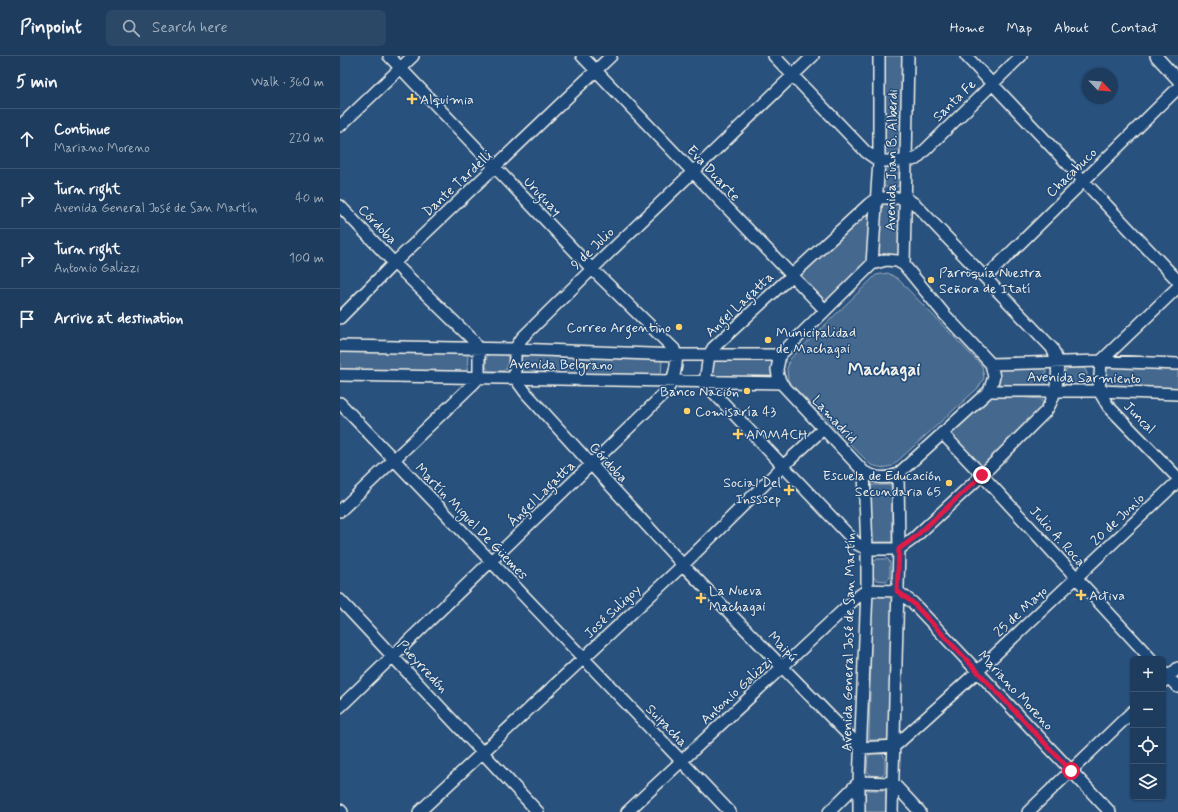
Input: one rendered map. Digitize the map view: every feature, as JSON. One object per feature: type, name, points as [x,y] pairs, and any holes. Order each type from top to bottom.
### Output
[{"type":"street","name":"Uruguay","points":[[389,56],[592,269],[674,349],[677,355]]},
{"type":"street","points":[[340,126],[413,56]]},
{"type":"street","name":"Eva Duarte","points":[[582,56],[825,310]]},
{"type":"street","name":"Dante Tardelli","points":[[340,318],[394,263],[611,56]]},
{"type":"street","points":[[774,56],[866,152],[879,160],[906,161]]},
{"type":"street","name":"9 de Julio","points":[[515,349],[522,338],[592,269],[813,56]]},
{"type":"street","name":"Avenida Juan B. Alberdi","points":[[872,264],[879,160],[879,56]]},
{"type":"street","name":"Avenida Juan B. Alberdi","points":[[904,265],[908,56]]},
{"type":"street","points":[[966,56],[1178,281]]},
{"type":"street","name":"Santa Fe","points":[[906,161],[916,159],[1021,56]]},
{"type":"street","points":[[1156,56],[1178,80]]},
{"type":"street","name":"Chacabuco","points":[[986,277],[1178,88]]},
{"type":"street","points":[[709,355],[705,382],[712,392],[857,544],[867,549],[899,549],[914,538],[982,475],[1046,411],[1052,403],[1055,392],[1058,362],[1052,348],[916,204],[906,198],[877,198],[792,276]]},
{"type":"street","name":"Córdoba","points":[[340,206],[394,263],[472,339],[479,349]]},
{"type":"street","points":[[780,355],[872,264],[886,260],[896,261],[904,265],[945,315],[991,364],[994,377],[989,391],[898,474],[899,549],[895,746],[892,812]]},
{"type":"street","name":"Angel Lagatta","points":[[709,355],[713,348],[792,276]]},
{"type":"street","points":[[1099,391],[1101,362],[1178,287]]},
{"type":"street","name":"Avenida Belgrano","points":[[340,346],[515,349],[677,355],[780,355]]},
{"type":"street","points":[[340,511],[479,377],[479,349]]},
{"type":"street","points":[[515,349],[515,378]]},
{"type":"street","points":[[672,381],[677,355]]},
{"type":"street","name":"Lamadrid","points":[[780,355],[776,369],[781,383],[864,472],[875,477],[882,478],[888,478],[898,474]]},
{"type":"street","name":"Avenida Sarmiento","points":[[991,364],[1058,362],[1178,364]]},
{"type":"street","name":"Avenida Belgrano","points":[[340,375],[781,383]]},
{"type":"street","name":"Córdoba","points":[[515,378],[526,393],[683,565]]},
{"type":"street","name":"Ángel Lagatta","points":[[340,707],[666,392],[672,381]]},
{"type":"street","name":"Avenida Sarmiento","points":[[989,391],[1099,391],[1178,394]]},
{"type":"street","name":"Juncal","points":[[1099,391],[1108,406],[1178,480]]},
{"type":"street","name":"Martín Miguel De Güemes","points":[[340,403],[583,659]]},
{"type":"street","name":"José Suligoy","points":[[419,812],[683,565],[783,466],[823,429]]},
{"type":"street","name":"Julio A. Roca","points":[[942,433],[1148,656]]},
{"type":"street","name":"Avenida General José de San Martín","points":[[860,812],[859,782],[867,590],[864,472]]},
{"type":"street","name":"20 de Junio","points":[[1076,578],[1178,480]]},
{"type":"street","name":"Maipú","points":[[683,565],[783,666],[861,748]]},
{"type":"street","name":"25 de Mayo","points":[[895,746],[978,671],[1076,578]]},
{"type":"street","points":[[867,590],[897,591]]},
{"type":"street","name":"Antonio Galizzi","points":[[626,812],[856,598],[867,590]]},
{"type":"street","name":"Mariano Moreno","points":[[897,591],[913,603],[1110,812]]},
{"type":"street","name":"Pueyrredón","points":[[340,600],[538,812]]},
{"type":"street","name":"Suipacha","points":[[583,659],[730,812]]},
{"type":"street","points":[[1166,676],[1178,668]]},
{"type":"street","points":[[1166,678],[1178,687]]},
{"type":"street","points":[[1028,812],[1130,715]]},
{"type":"street","points":[[861,748],[895,746]]},
{"type":"street","points":[[829,812],[859,782],[893,783],[920,812]]},
{"type":"shaded area","points":[[884,56],[902,56],[901,156],[883,156]]},
{"type":"shaded area","points":[[887,166],[897,166],[899,170],[899,185],[895,188],[885,187],[882,183],[883,168]]},
{"type":"shaded area","points":[[880,203],[900,204],[898,258],[878,257]]},
{"type":"shaded area","points":[[865,211],[871,213],[868,262],[827,302],[801,276]]},
{"type":"shaded area","points":[[888,273],[898,279],[982,366],[984,378],[978,388],[892,466],[883,468],[871,465],[788,381],[787,369],[790,359],[876,275]]},
{"type":"shaded area","points":[[340,350],[468,353],[467,372],[340,369]]},
{"type":"shaded area","points":[[490,354],[505,354],[508,358],[507,368],[503,371],[488,371],[486,366],[487,356]]},
{"type":"shaded area","points":[[520,355],[662,359],[661,378],[519,374]]},
{"type":"shaded area","points":[[712,359],[774,360],[773,378],[712,377]]},
{"type":"shaded area","points":[[1104,367],[1178,369],[1178,390],[1103,388]]},
{"type":"shaded area","points":[[999,368],[1046,368],[1046,387],[999,387]]},
{"type":"shaded area","points":[[1069,368],[1084,368],[1087,373],[1086,383],[1082,386],[1067,385],[1065,381],[1065,370]]},
{"type":"shaded area","points":[[991,395],[1042,399],[1044,406],[981,468],[950,433]]},
{"type":"shaded area","points":[[871,485],[892,485],[892,542],[871,542]]},
{"type":"shaded area","points":[[878,559],[888,559],[890,563],[890,578],[886,581],[876,580],[873,576],[874,561]]},
{"type":"shaded area","points":[[872,593],[893,594],[890,740],[869,740]]},
{"type":"shaded area","points":[[872,754],[883,754],[885,758],[885,773],[880,776],[870,775],[867,771],[868,756]]},
{"type":"shaded area","points":[[865,790],[886,790],[886,812],[865,812]]},
{"type":"place","name":"Alquimia","points":[[412,99]]},
{"type":"place","name":"Parroquía Nuestra Señora de Itatí","points":[[931,280]]},
{"type":"place","name":"Correo Argentino","points":[[679,327]]},
{"type":"place","name":"Municipalidad de Machagai","points":[[768,340]]},
{"type":"place","name":"Banco Nación","points":[[747,391]]},
{"type":"place","name":"Comisaría 43","points":[[687,411]]},
{"type":"place","name":"AMMACH","points":[[738,434]]},
{"type":"place","name":"Escuela de Educación Secundaria 65","points":[[949,483]]},
{"type":"place","name":"Social Del Insssep","points":[[789,490]]},
{"type":"place","name":"Activa","points":[[1081,595]]},
{"type":"place","name":"La Nueva Machagai","points":[[701,598]]},
{"type":"district","name":"Machagai","points":[[884,369]]},
{"type":"route","points":[[982,475],[914,538],[899,549],[897,591],[913,603],[1071,771]]}]
